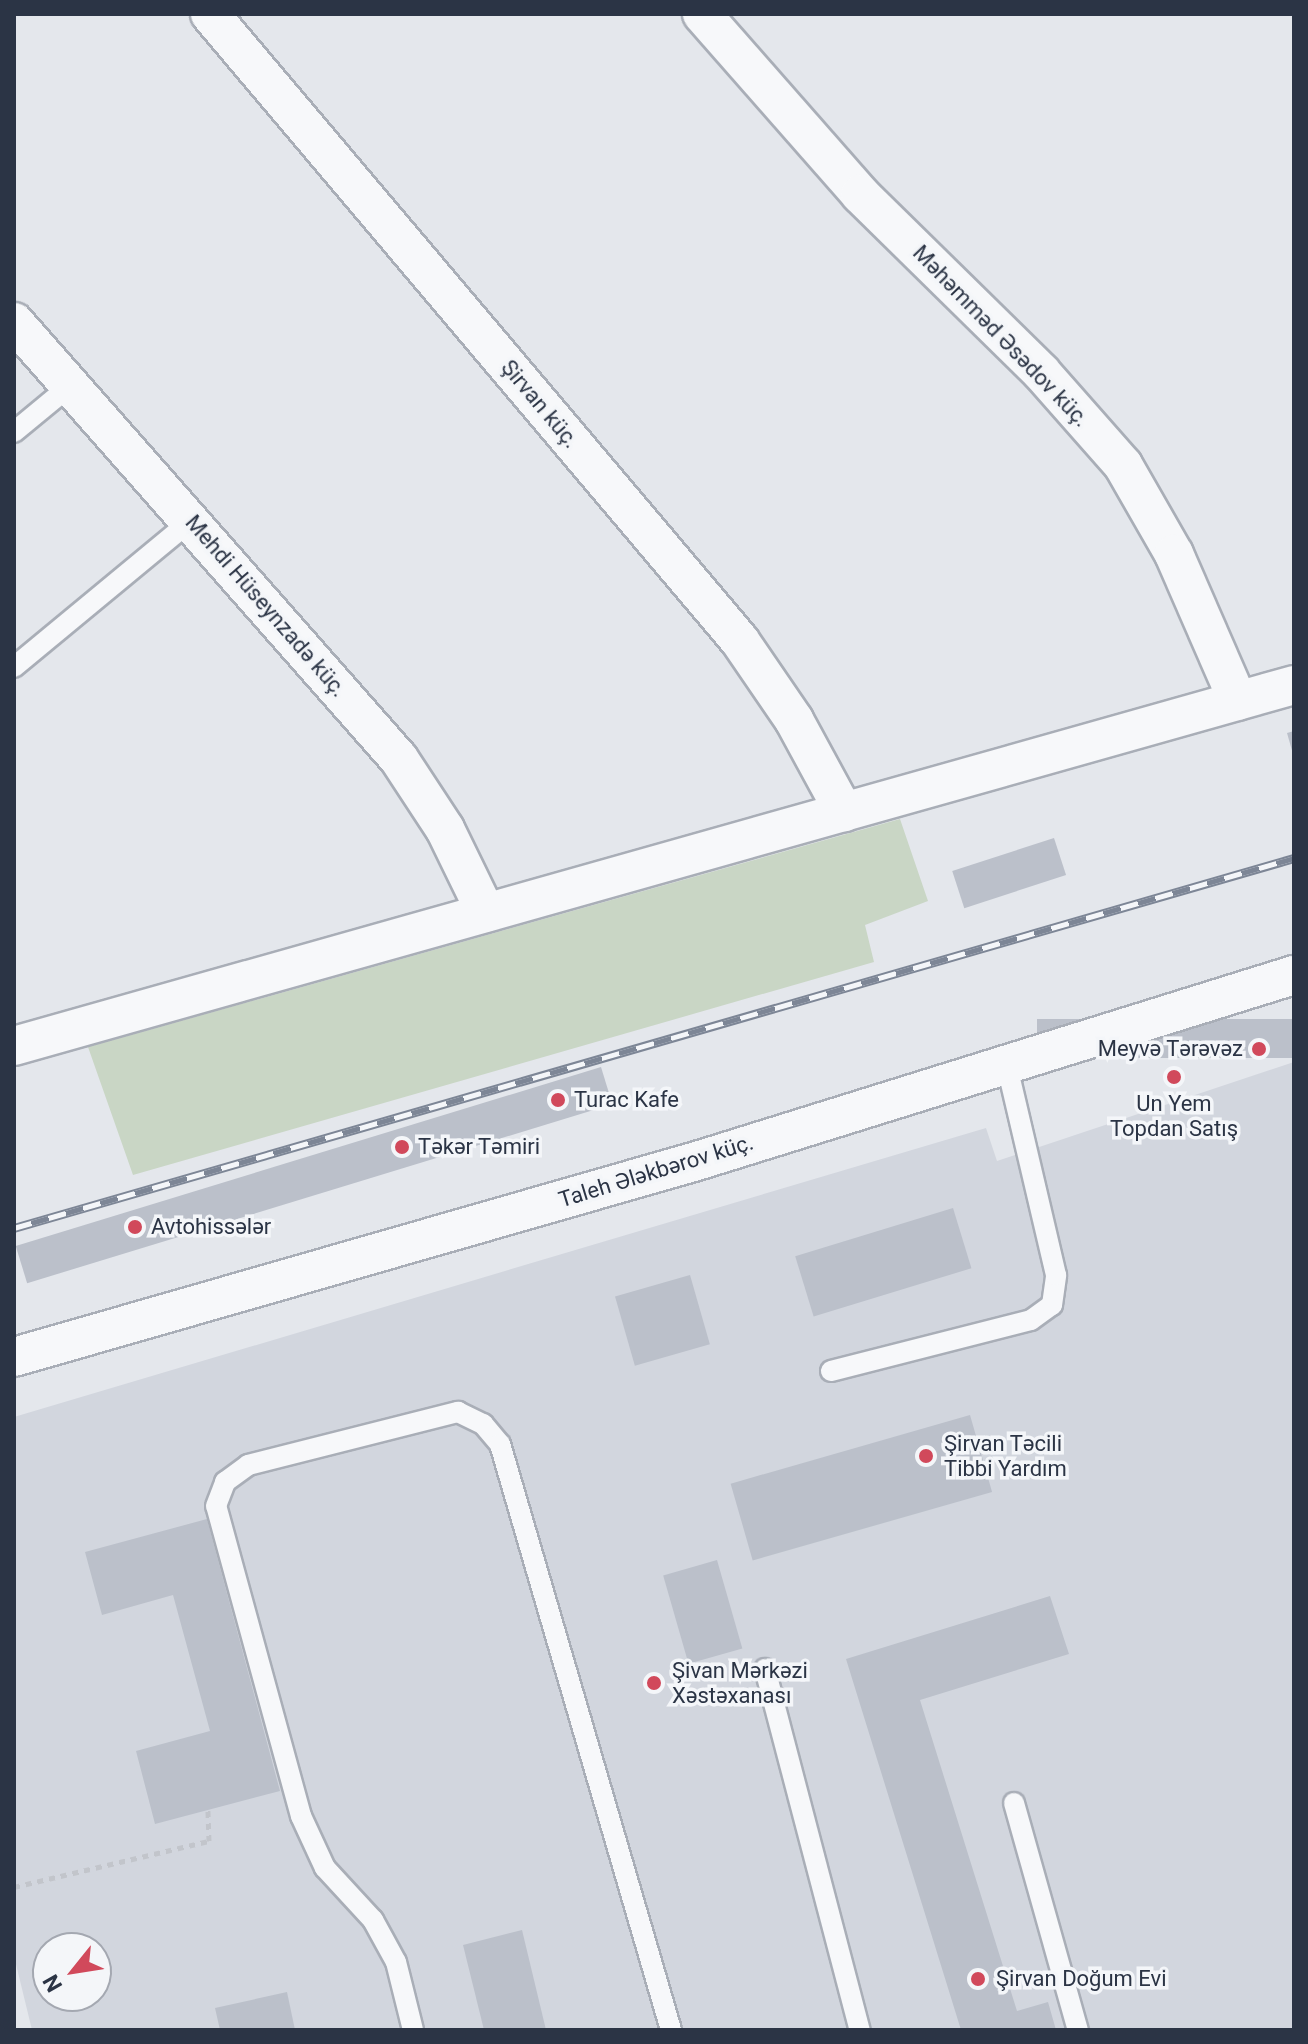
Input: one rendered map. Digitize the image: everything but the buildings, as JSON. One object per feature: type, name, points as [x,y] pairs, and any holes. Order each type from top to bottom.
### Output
[{"type":"street","name":"Şirvan küç.","points":[[210,14],[740,641],[794,720],[844,812]]},
{"type":"street","name":"Məhəmməd Əsədov küç.","points":[[702,14],[860,194],[1041,372],[1123,465],[1174,554],[1238,701]]},
{"type":"street","name":"Mehdi Hüseynzadə küç.","points":[[14,322],[192,520],[399,759],[445,829],[486,913]]},
{"type":"street","points":[[14,1046],[1294,685]]},
{"type":"street","name":"Taleh Ələkbərov küç.","points":[[14,1357],[700,1160],[1006,1062],[1294,975]]},
{"type":"lane","points":[[14,432],[71,385]]},
{"type":"lane","points":[[14,667],[192,520]]},
{"type":"lane","points":[[831,1371],[1031,1320],[1052,1305],[1056,1275],[1006,1062]]},
{"type":"lane","points":[[413,2030],[396,1962],[373,1920],[325,1868],[301,1816],[216,1506],[225,1482],[248,1465],[458,1412],[483,1424],[500,1444],[671,2030]]},
{"type":"lane","points":[[765,1669],[860,2030]]},
{"type":"lane","points":[[1014,1803],[1078,2030]]},
{"type":"path","points":[[14,1887],[209,1841],[208,1810]]},
{"type":"shaded area","name":"Şivan Mərkəzi Xəstəxanası","points":[[1294,1062],[1294,2030],[32,2030],[14,1956],[14,1417],[986,1128],[997,1161]]},
{"type":"green space","points":[[900,819],[928,901],[865,925],[874,962],[133,1175],[88,1047]]},
{"type":"railway","points":[[14,1228],[1294,858]]},
{"type":"place","name":"Meyvə Tərəvəz","points":[[1259,1049]]},
{"type":"place","name":"Un Yem Topdan Satış","points":[[1174,1077]]},
{"type":"place","name":"Turac Kafe","points":[[558,1100]]},
{"type":"place","name":"Təkər Təmiri","points":[[402,1147]]},
{"type":"place","name":"Avtohissələr","points":[[135,1227]]},
{"type":"place","name":"Şirvan Təcili Tibbi Yardım","points":[[926,1456]]},
{"type":"place","name":"Şivan Mərkəzi Xəstəxanası","points":[[654,1683]]},
{"type":"place","name":"Şirvan Doğum Evi","points":[[978,1979]]}]
